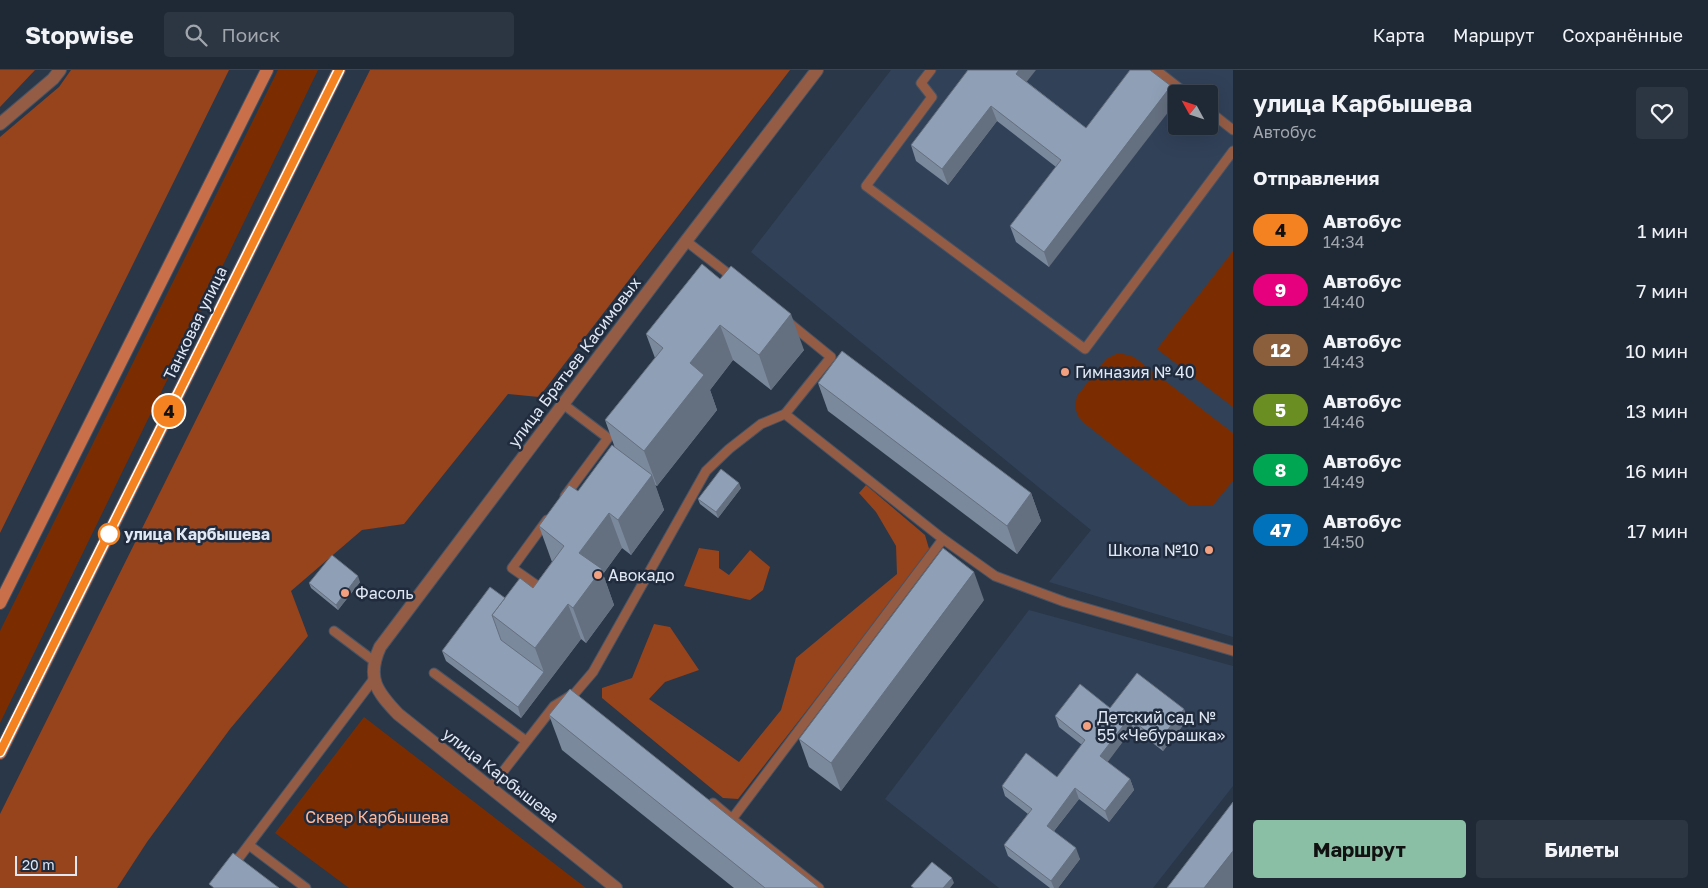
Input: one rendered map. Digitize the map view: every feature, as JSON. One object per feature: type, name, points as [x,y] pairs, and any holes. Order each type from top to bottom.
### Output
[{"type":"main road","points":[[0,603],[267,70]]},
{"type":"main road","name":"Танковая улица","points":[[0,752],[339,70]]},
{"type":"street","points":[[0,124],[53,79],[60,70]]},
{"type":"street","name":"улица Братьев Касимовых","points":[[373,680],[374,661],[380,647],[817,70]]},
{"type":"street","name":"улица Карбышева","points":[[373,680],[386,702],[398,714],[616,888]]},
{"type":"lane","points":[[931,70],[921,83],[932,97],[866,186],[1085,349],[1233,150]]},
{"type":"lane","points":[[1156,70],[1175,85]]},
{"type":"lane","points":[[1218,118],[1233,130]]},
{"type":"lane","points":[[686,241],[742,285]]},
{"type":"lane","points":[[490,787],[554,706],[579,696],[706,471],[729,449],[761,424],[785,414],[831,357],[779,315]]},
{"type":"lane","points":[[539,587],[512,568],[608,438],[563,404]]},
{"type":"lane","points":[[785,414],[943,539],[995,576],[1065,602],[1233,651]]},
{"type":"lane","points":[[732,818],[943,539]]},
{"type":"lane","points":[[334,631],[374,661]]},
{"type":"lane","points":[[434,673],[526,741]]},
{"type":"lane","points":[[227,874],[373,680]]},
{"type":"lane","points":[[705,798],[819,888]]},
{"type":"lane","points":[[249,844],[306,888]]},
{"type":"shaded area","points":[[0,70],[35,70],[0,107]]},
{"type":"shaded area","points":[[71,70],[229,70],[0,533],[0,137],[59,87]]},
{"type":"shaded area","points":[[370,70],[790,70],[539,397],[508,394],[404,524],[362,530],[291,591],[308,636],[230,729],[147,842],[117,888],[0,888],[0,814]]},
{"type":"shaded area","name":"Гимназия № 40","points":[[891,70],[1233,70],[1233,637],[1049,582],[1091,530],[751,252]]},
{"type":"shaded area","points":[[866,485],[925,535],[930,552],[738,799],[723,798],[602,698],[602,688],[632,678],[654,624],[670,627],[699,670],[665,682],[649,699],[739,762],[781,710],[796,658],[897,574],[896,546],[876,512],[859,493]]},
{"type":"shaded area","points":[[699,548],[719,551],[719,568],[729,575],[750,550],[770,567],[763,590],[750,600],[684,586]]},
{"type":"shaded area","name":"Детский сад № 55 «Чебурашка»","points":[[1029,610],[1233,666],[1233,786],[1153,888],[999,888],[885,799]]},
{"type":"green space","points":[[278,70],[318,70],[0,723],[0,631]]},
{"type":"green space","points":[[1233,251],[1233,407],[1157,349]]},
{"type":"green space","points":[[1116,354],[1134,357],[1233,433],[1233,481],[1213,505],[1188,505],[1084,423],[1078,416],[1075,407],[1077,396],[1106,359]]},
{"type":"green space","name":"Сквер Карбышева","points":[[364,717],[586,888],[349,888],[275,833]]},
{"type":"building","points":[[968,70],[1019,70],[1016,74],[1086,128],[1130,70],[1150,70],[1170,85],[1168,85],[1168,90],[1044,252],[1010,226],[1061,160],[991,106],[942,169],[911,145]]},
{"type":"building","points":[[702,264],[720,279],[731,266],[791,314],[759,355],[720,325],[690,363],[704,375],[644,451],[605,420],[663,348],[646,334]]},
{"type":"building","points":[[842,351],[1031,493],[1007,526],[818,383]]},
{"type":"building","points":[[612,445],[652,475],[618,520],[609,513],[579,553],[602,569],[573,608],[568,604],[535,648],[492,615],[520,578],[533,588],[564,546],[539,526],[569,485],[578,491]]},
{"type":"building","points":[[721,469],[739,483],[716,512],[698,499]]},
{"type":"building","points":[[943,548],[974,572],[831,763],[799,739]]},
{"type":"building","points":[[332,555],[358,576],[336,605],[309,583]]},
{"type":"building","points":[[490,587],[505,598],[492,615],[501,640],[544,672],[518,707],[442,651]]},
{"type":"building","points":[[1137,673],[1184,709],[1159,741],[1129,718],[1100,756],[1130,779],[1105,811],[1075,788],[1047,826],[1076,848],[1051,881],[1004,845],[1032,809],[1002,786],[1026,753],[1057,777],[1085,740],[1055,716],[1080,684],[1110,708]]},
{"type":"building","points":[[570,689],[819,888],[765,888],[549,715]]},
{"type":"building","points":[[1233,802],[1233,851],[1204,888],[1167,888]]},
{"type":"building","points":[[233,853],[279,888],[214,888],[209,884]]},
{"type":"building","points":[[932,862],[952,878],[943,888],[914,888],[911,886]]},
{"type":"bus line","name":"4","points":[[0,752],[339,70]]},
{"type":"place","name":"Гимназия № 40","points":[[1065,372]]},
{"type":"place","name":"улица Карбышева","points":[[109,534]]},
{"type":"place","name":"Школа №10","points":[[1209,550]]},
{"type":"place","name":"Авокадо","points":[[598,575]]},
{"type":"place","name":"Фасоль","points":[[345,593]]},
{"type":"place","name":"Детский сад № 55 «Чебурашка»","points":[[1087,726]]}]
